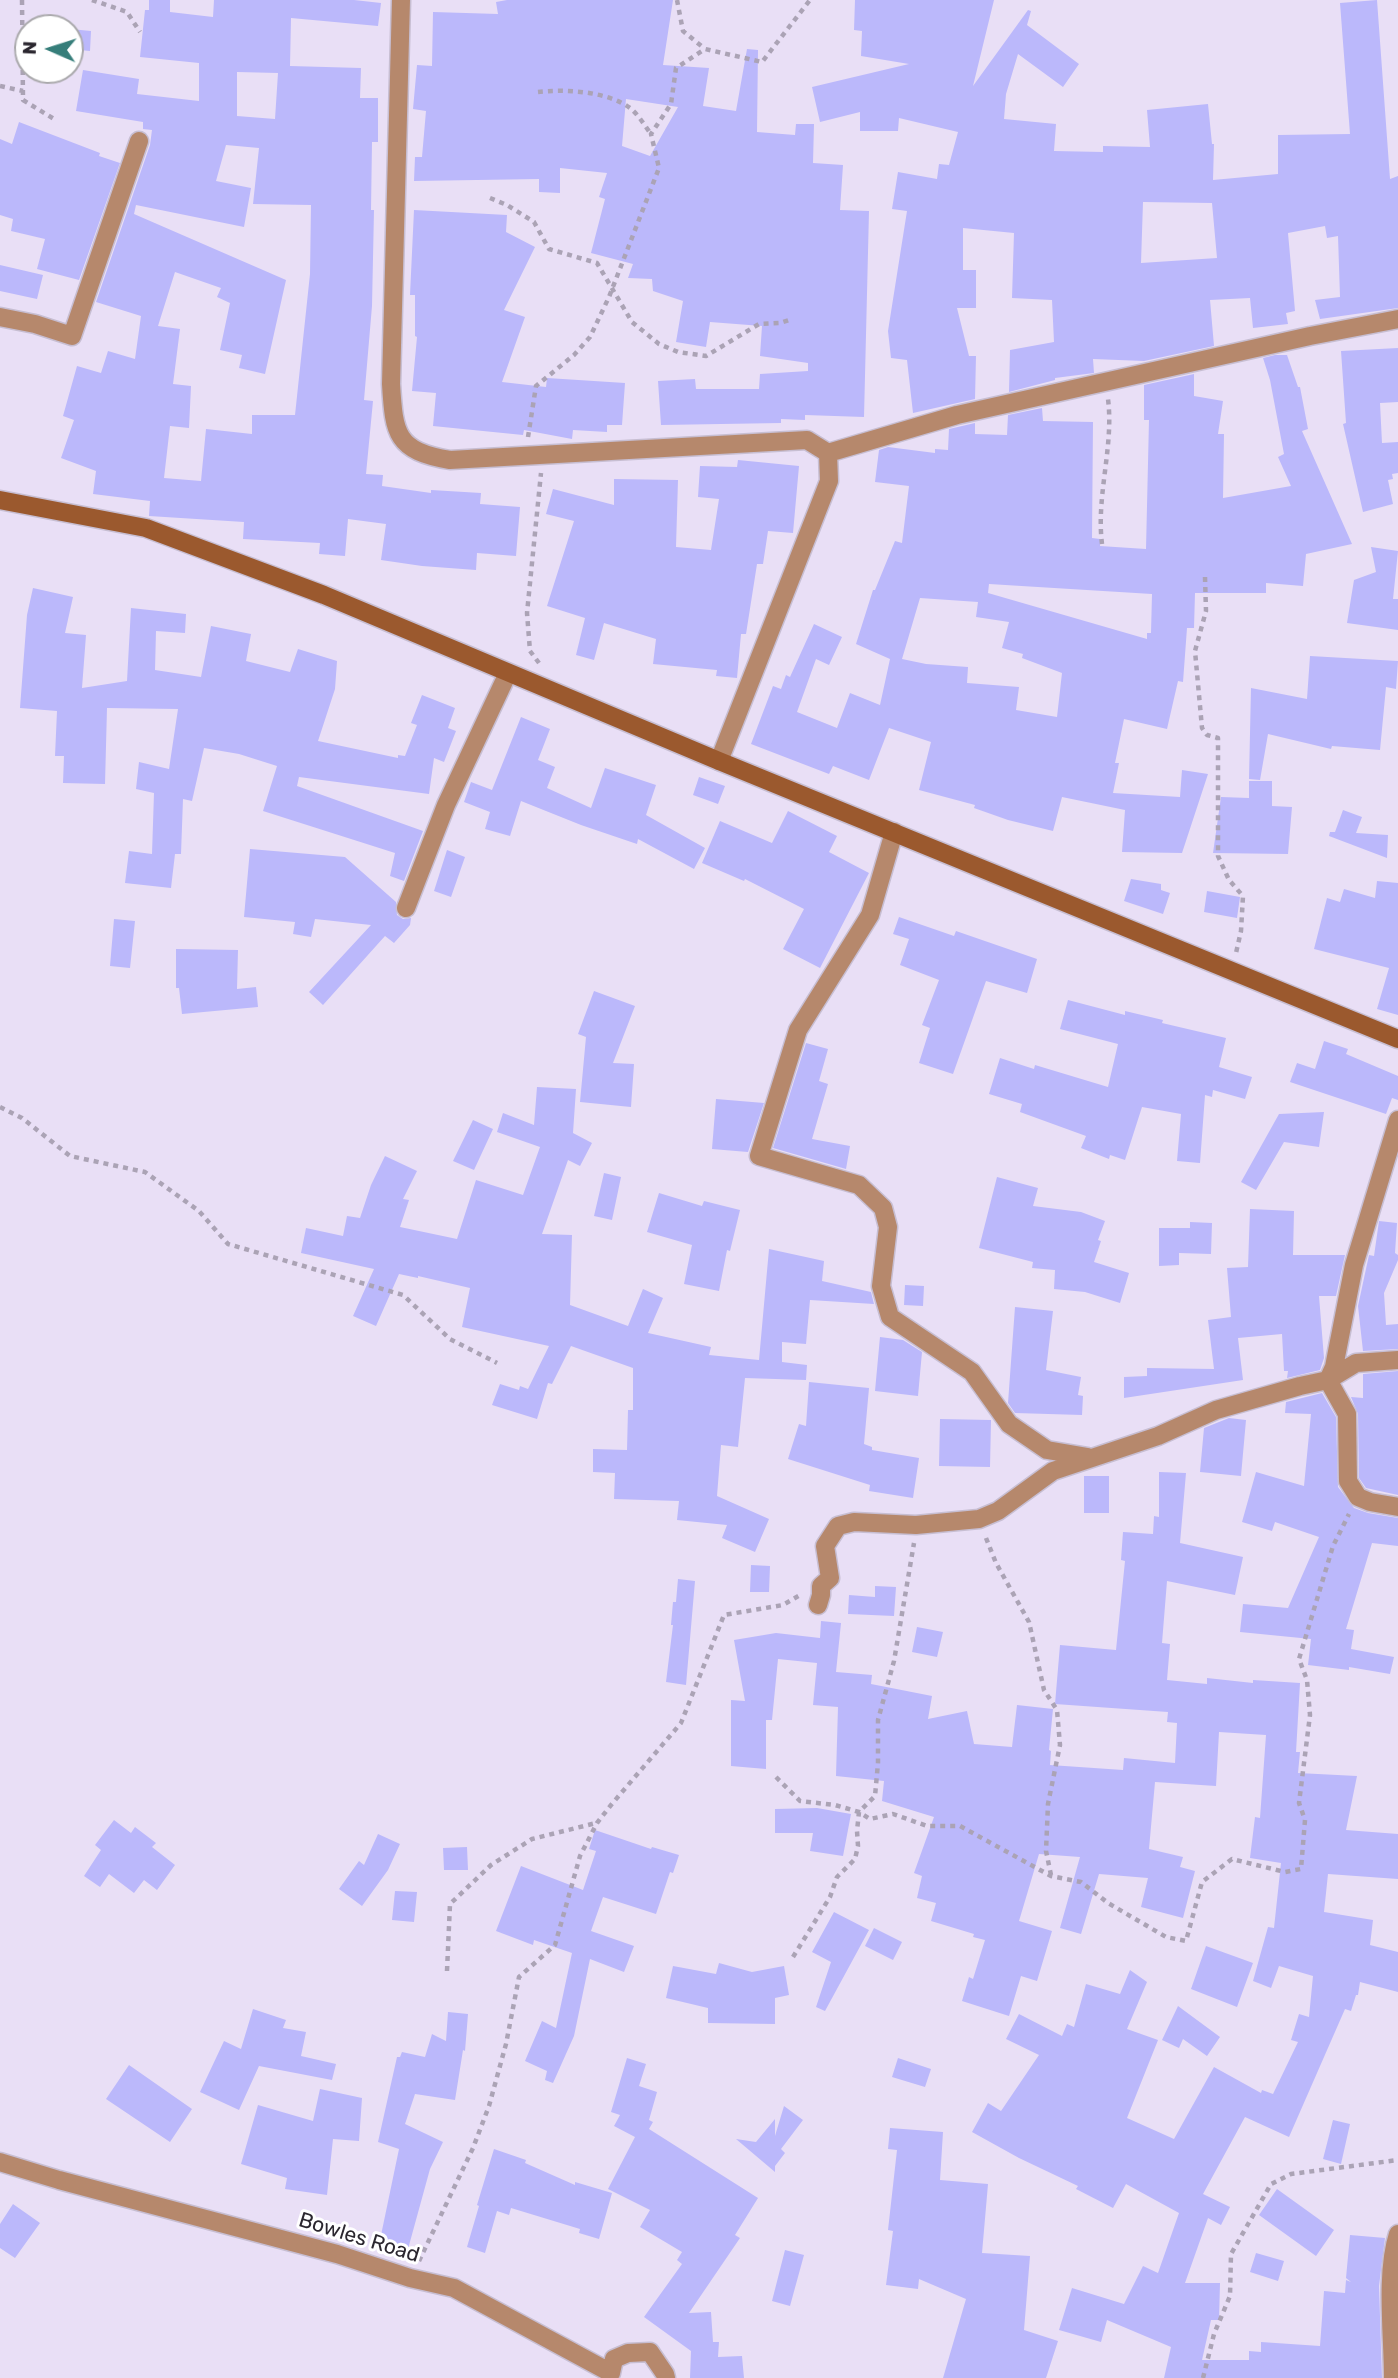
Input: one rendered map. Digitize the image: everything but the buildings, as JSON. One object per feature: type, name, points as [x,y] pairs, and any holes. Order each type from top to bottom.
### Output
[{"type":"street","points":[[401,0],[391,384],[393,413],[401,439],[411,449],[428,456],[450,460],[807,440],[828,453],[957,415],[1310,336],[1398,319]]},
{"type":"street","points":[[0,317],[72,336],[139,141]]},
{"type":"street","points":[[719,761],[829,481],[828,453]]},
{"type":"street","points":[[0,500],[146,528],[324,595],[719,761],[1397,1036]]},
{"type":"street","points":[[406,908],[446,806],[508,673]]},
{"type":"street","points":[[894,832],[870,915],[798,1030],[758,1156],[859,1185],[883,1208],[888,1227],[881,1286],[890,1317],[972,1372],[1009,1423],[1047,1450],[1089,1458]]},
{"type":"street","points":[[1328,1380],[1334,1367],[1354,1265],[1398,1120]]},
{"type":"street","points":[[818,1605],[821,1586],[831,1578],[825,1546],[838,1526],[853,1522],[916,1525],[979,1519],[998,1511],[1053,1471],[1158,1436],[1216,1410],[1300,1385],[1328,1380],[1356,1363],[1398,1360]]},
{"type":"street","points":[[1328,1380],[1347,1414],[1348,1481],[1359,1497],[1370,1502],[1398,1507]]},
{"type":"street","name":"Bowles Road","points":[[0,2162],[337,2254],[410,2278],[454,2288],[609,2375],[614,2359],[628,2353],[650,2352],[666,2378]]},
{"type":"street","points":[[1393,2378],[1392,2274],[1393,2249],[1398,2234]]},
{"type":"path","points":[[22,0],[23,100],[54,119]]},
{"type":"path","points":[[92,0],[127,12],[139,32]]},
{"type":"path","points":[[677,0],[683,31],[705,50],[762,62],[810,0]]},
{"type":"path","points":[[651,134],[671,104],[676,68],[705,50]]},
{"type":"path","points":[[0,86],[23,91]]},
{"type":"path","points":[[538,92],[561,89],[597,94],[630,108],[651,134],[659,168],[590,337],[574,355],[536,386],[529,422],[535,455],[527,613],[530,651],[561,696]]},
{"type":"path","points":[[490,198],[534,222],[549,249],[597,263],[632,322],[659,344],[678,352],[706,356],[759,324],[780,323],[792,318]]},
{"type":"path","points":[[1102,544],[1099,519],[1110,416],[1105,381]]},
{"type":"path","points":[[1205,577],[1206,611],[1195,651],[1202,728],[1207,735],[1218,737],[1218,856],[1230,880],[1243,896],[1241,930],[1232,971]]},
{"type":"path","points":[[0,1107],[22,1118],[69,1156],[145,1172],[199,1211],[228,1244],[403,1295],[450,1339],[497,1363]]},
{"type":"path","points":[[776,1777],[800,1801],[835,1805],[859,1812],[870,1819],[893,1814],[927,1826],[960,1826],[1051,1876],[1081,1882],[1108,1903],[1166,1937],[1186,1941],[1202,1882],[1232,1859],[1285,1872],[1301,1868],[1305,1820],[1299,1803],[1310,1715],[1307,1680],[1298,1660],[1333,1546],[1359,1497]]},
{"type":"path","points":[[979,1519],[996,1563],[1029,1622],[1044,1690],[1057,1710],[1060,1745],[1048,1804],[1046,1851],[1051,1876]]},
{"type":"path","points":[[793,1957],[830,1897],[837,1877],[855,1859],[859,1812],[875,1796],[878,1720],[894,1661],[916,1525]]},
{"type":"path","points":[[410,2278],[473,2148],[489,2106],[506,2044],[519,1977],[555,1945],[580,1856],[597,1823],[681,1723],[724,1615],[783,1605],[831,1578]]},
{"type":"path","points":[[447,1971],[450,1904],[458,1896],[491,1865],[532,1839],[597,1823]]},
{"type":"path","points":[[1203,2378],[1214,2334],[1230,2296],[1231,2254],[1271,2184],[1291,2174],[1398,2160]]}]
